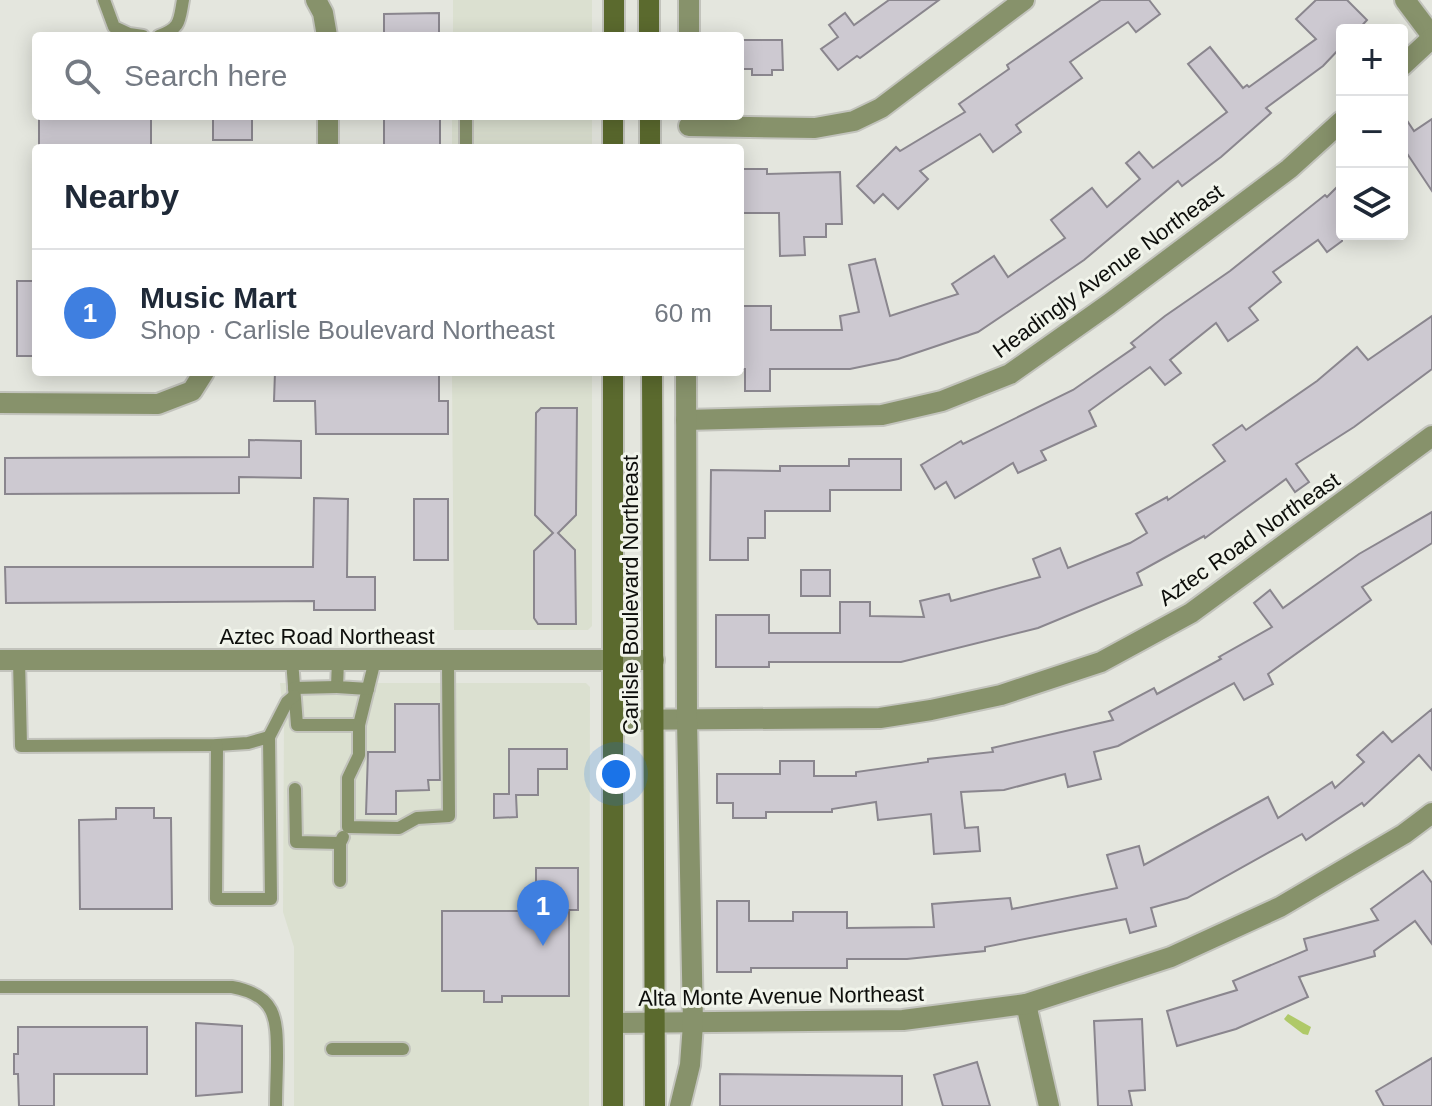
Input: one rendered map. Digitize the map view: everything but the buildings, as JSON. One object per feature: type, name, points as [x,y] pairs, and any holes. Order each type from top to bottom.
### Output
[{"type":"main road","points":[[614,0],[614,32]]},
{"type":"main road","points":[[649,0],[649,32]]},
{"type":"main road","points":[[613,120],[613,144]]},
{"type":"main road","points":[[650,120],[650,144]]},
{"type":"main road","name":"Carlisle Boulevard Northeast","points":[[613,376],[613,1106]]},
{"type":"main road","name":"Carlisle Boulevard Northeast","points":[[652,376],[655,1106]]},
{"type":"street","points":[[316,0],[323,13],[326,32]]},
{"type":"street","points":[[689,0],[689,32]]},
{"type":"street","points":[[688,144],[689,121],[815,128],[854,121],[881,108],[1024,0]]},
{"type":"street","points":[[1405,0],[1432,37],[1408,60]]},
{"type":"street","points":[[328,120],[328,144]]},
{"type":"street","name":"Headingly Avenue Northeast","points":[[686,420],[882,415],[942,401],[1010,374],[1289,169],[1336,126]]},
{"type":"street","points":[[0,403],[158,404],[192,391],[201,376]]},
{"type":"street","points":[[680,1106],[690,1065],[693,1024],[687,720],[686,376]]},
{"type":"street","name":"Aztec Road Northeast","points":[[613,720],[880,718],[1001,695],[1101,662],[1191,613],[1432,436]]},
{"type":"street","name":"Aztec Road Northeast","points":[[9,660],[654,660]]},
{"type":"street","name":"Alta Monte Avenue Northeast","points":[[613,1023],[903,1020],[1026,1004],[1171,957],[1280,907],[1404,834],[1432,813]]},
{"type":"street","points":[[1026,1004],[1049,1106]]},
{"type":"lane","points":[[104,0],[114,27],[125,32]]},
{"type":"lane","points":[[172,32],[178,25],[183,0]]},
{"type":"lane","points":[[466,120],[466,144]]},
{"type":"lane","points":[[9,660],[21,746],[217,745],[248,743],[269,737]]},
{"type":"lane","points":[[292,660],[297,725],[359,725]]},
{"type":"lane","points":[[337,687],[338,660]]},
{"type":"lane","points":[[340,881],[340,843],[348,827],[348,778],[359,755],[359,725],[375,660]]},
{"type":"lane","points":[[348,827],[399,828],[417,818],[449,816],[448,660]]},
{"type":"lane","points":[[217,745],[216,899],[271,899],[269,737],[294,692],[337,687],[368,689]]},
{"type":"lane","points":[[295,789],[296,842],[340,843]]},
{"type":"lane","points":[[0,987],[245,989],[260,996],[271,1007],[277,1022],[276,1106]]},
{"type":"lane","points":[[332,1049],[403,1049]]},
{"type":"shaded area","points":[[453,0],[592,0],[592,32],[453,32]]},
{"type":"shaded area","points":[[452,120],[592,120],[592,144],[452,144]]},
{"type":"shaded area","points":[[452,376],[592,376],[592,626],[588,630],[454,630]]},
{"type":"shaded area","points":[[280,683],[586,683],[590,687],[589,1106],[294,1106],[294,947],[283,912],[284,720]]},
{"type":"shaded area","points":[[1288,1014],[1311,1027],[1308,1035],[1284,1019]]},
{"type":"place","name":"Music Mart","points":[[543,946]]}]
